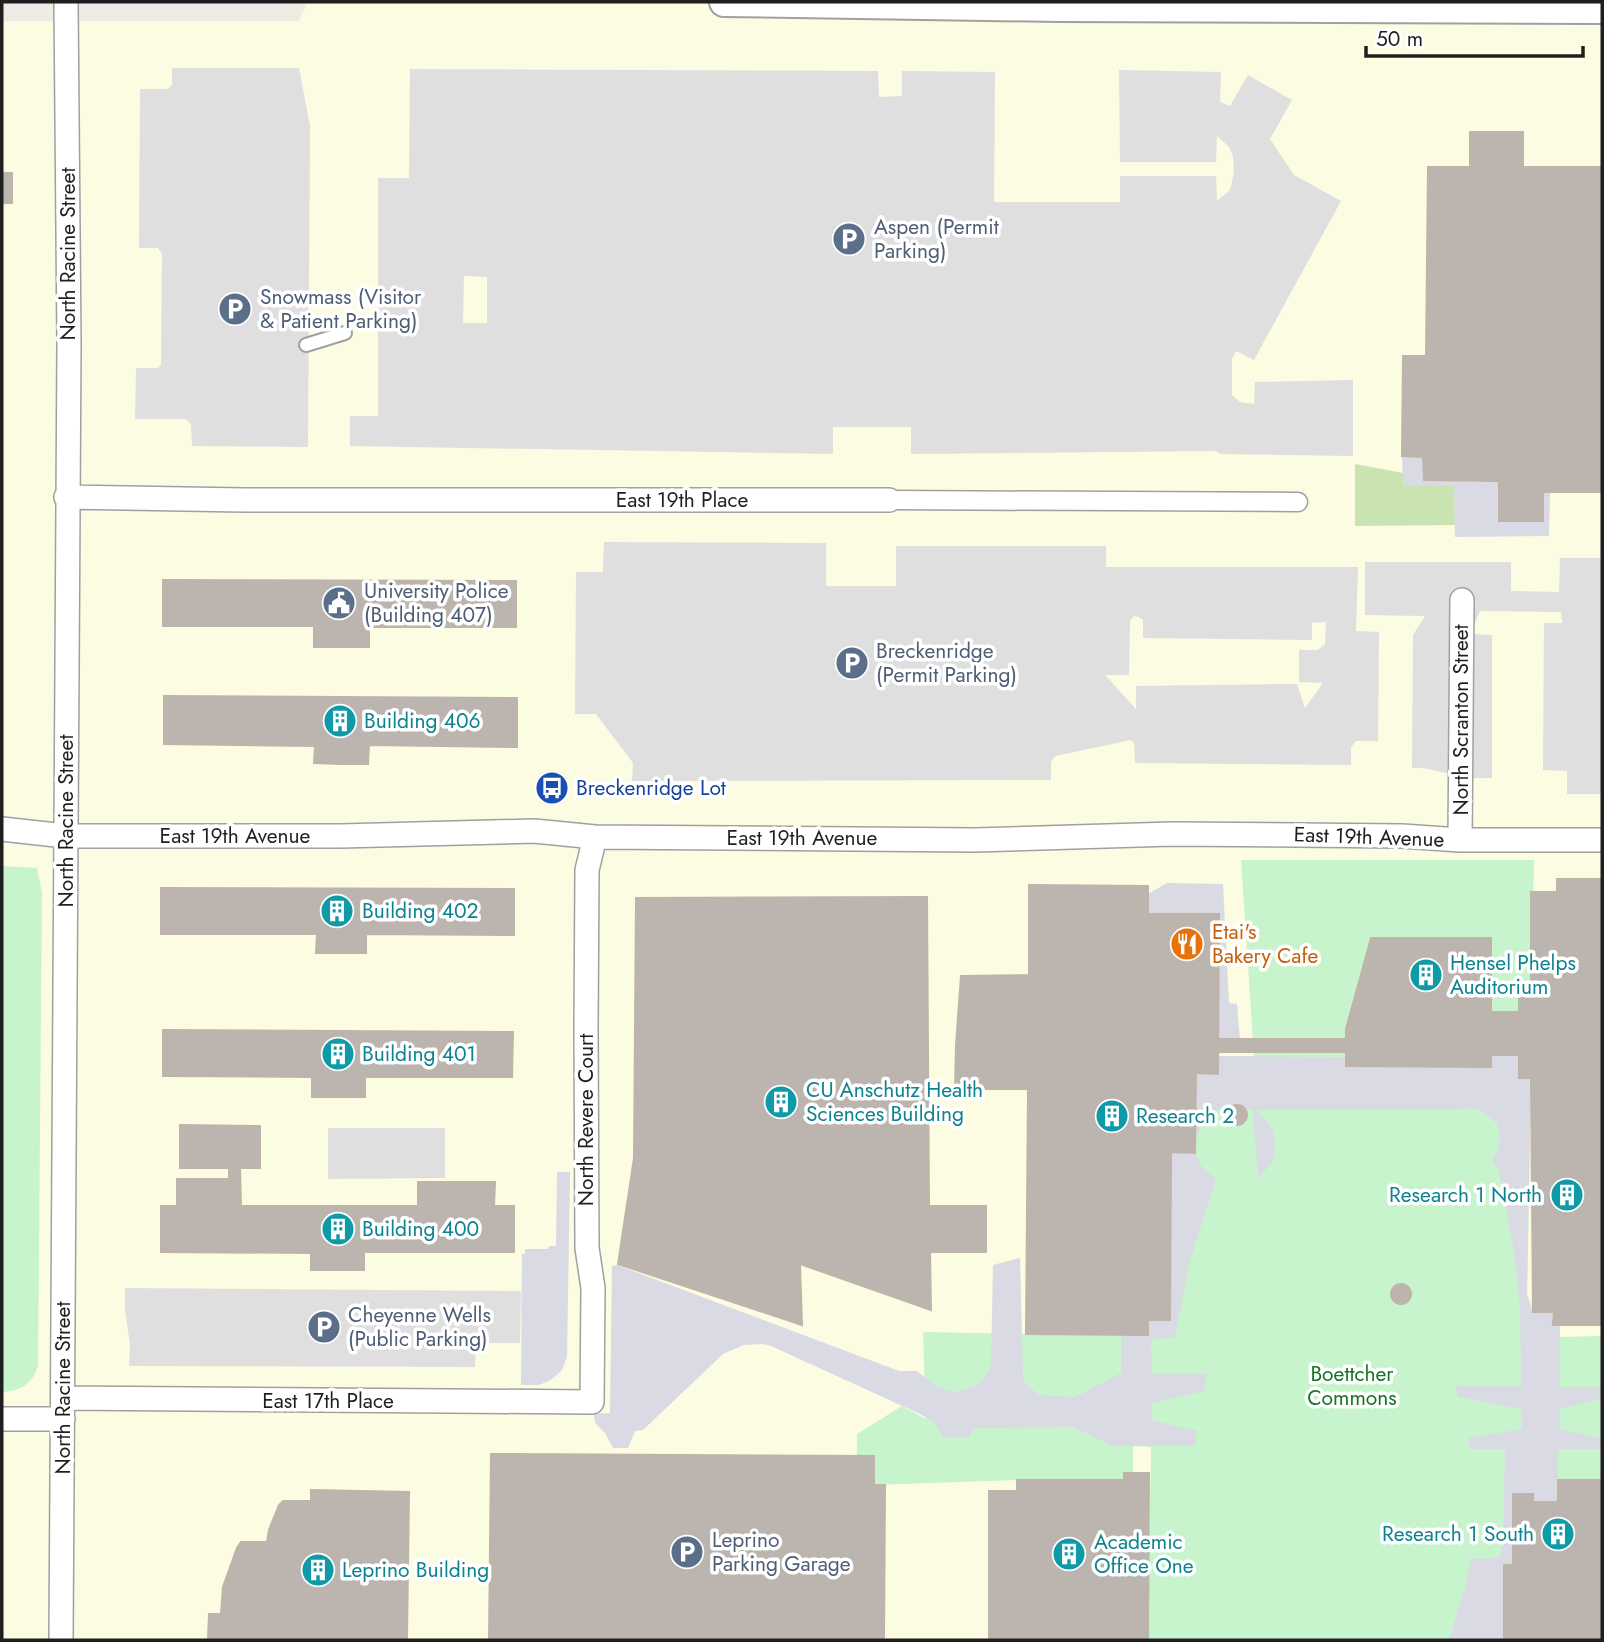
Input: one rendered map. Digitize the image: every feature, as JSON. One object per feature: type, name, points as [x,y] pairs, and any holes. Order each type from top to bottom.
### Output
[{"type":"street","name":"North Racine Street","points":[[61,1640],[69,344],[66,2]]},
{"type":"street","points":[[724,2],[1060,7],[1496,5],[1602,9]]},
{"type":"street","name":"East 19th Place","points":[[66,497],[108,500],[1298,502]]},
{"type":"street","name":"North Scranton Street","points":[[1460,841],[1462,600]]},
{"type":"street","name":"East 19th Avenue","points":[[2,829],[65,836],[341,836],[534,831],[595,837],[975,839],[1172,834],[1402,836],[1460,841],[1602,840]]},
{"type":"street","name":"North Revere Court","points":[[592,1402],[593,1288],[587,1248],[586,1029],[587,870],[595,837]]},
{"type":"street","name":"East 17th Place","points":[[2,1419],[63,1409],[592,1402]]},
{"type":"lane","points":[[306,345],[345,333]]},
{"type":"shaded area","points":[[307,2],[1496,2],[1602,9],[1602,1640],[2,1640],[2,21],[299,21]]},
{"type":"shaded area","name":"Snowmass (Visitor & Patient Parking)","points":[[172,68],[299,68],[310,126],[308,447],[192,446],[191,424],[186,419],[135,419],[136,368],[158,368],[161,365],[162,254],[158,248],[139,248],[140,89],[168,89],[172,85]]},
{"type":"shaded area","name":"Aspen (Permit Parking)","points":[[410,69],[878,71],[879,97],[902,96],[902,71],[995,72],[994,202],[1120,202],[1120,176],[1216,176],[1217,201],[1230,190],[1234,172],[1233,156],[1229,147],[1217,136],[1216,162],[1120,162],[1119,70],[1221,72],[1220,102],[1230,106],[1248,75],[1292,100],[1270,139],[1294,175],[1341,201],[1254,360],[1236,351],[1232,359],[1232,395],[1240,402],[1254,404],[1255,382],[1353,380],[1353,456],[1221,454],[1215,451],[911,454],[911,427],[833,427],[833,454],[350,446],[350,416],[378,416],[378,178],[409,178]],"holes":[[[464,276],[487,277],[487,323],[463,323]]]},
{"type":"shaded area","points":[[1402,456],[1423,457],[1424,480],[1499,481],[1499,521],[1542,521],[1543,492],[1550,492],[1549,536],[1455,537],[1454,486],[1403,486]]},
{"type":"shaded area","name":"Breckenridge (Permit Parking)","points":[[604,542],[826,543],[826,586],[896,586],[896,546],[1106,546],[1106,567],[1358,567],[1356,631],[1379,632],[1378,741],[1356,741],[1351,747],[1351,765],[1135,763],[1134,743],[1131,740],[1055,756],[1051,762],[1051,780],[632,781],[633,763],[596,714],[575,714],[576,572],[603,572]],"holes":[[[1134,616],[1143,620],[1143,638],[1312,640],[1312,623],[1326,622],[1325,644],[1318,650],[1299,650],[1299,682],[1323,683],[1305,708],[1297,684],[1136,686],[1136,709],[1105,675],[1129,675],[1130,621]]]},
{"type":"shaded area","points":[[1560,558],[1602,558],[1602,794],[1567,794],[1567,771],[1543,770],[1544,623],[1562,623],[1561,612],[1480,611],[1470,634],[1492,635],[1492,778],[1469,778],[1412,768],[1413,635],[1425,616],[1365,615],[1365,562],[1511,562],[1511,591],[1559,592]]},
{"type":"shaded area","points":[[1167,883],[1223,884],[1229,1003],[1237,1004],[1240,1039],[1218,1039],[1219,914],[1148,914],[1148,894]]},
{"type":"shaded area","points":[[1491,1055],[1519,1055],[1519,1078],[1531,1078],[1527,1294],[1533,1312],[1554,1312],[1553,1325],[1560,1325],[1560,1387],[1602,1387],[1602,1398],[1560,1409],[1560,1429],[1602,1439],[1602,1449],[1558,1449],[1558,1502],[1533,1502],[1532,1494],[1513,1494],[1513,1565],[1504,1565],[1504,1640],[1449,1640],[1471,1559],[1498,1558],[1503,1538],[1505,1449],[1470,1449],[1468,1438],[1522,1429],[1522,1409],[1458,1397],[1455,1386],[1521,1386],[1520,1306],[1515,1257],[1498,1169],[1492,1159],[1500,1140],[1497,1124],[1483,1111],[1470,1108],[1256,1110],[1271,1126],[1276,1145],[1272,1162],[1258,1179],[1253,1110],[1238,1106],[1217,1110],[1202,1124],[1195,1143],[1196,1073],[1218,1073],[1218,1056],[1346,1057],[1347,1066],[1490,1067]]},
{"type":"shaded area","points":[[328,1128],[445,1128],[445,1178],[328,1179]]},
{"type":"shaded area","points":[[1171,1152],[1195,1153],[1201,1166],[1216,1180],[1190,1260],[1175,1337],[1151,1340],[1152,1373],[1207,1374],[1204,1391],[1152,1403],[1151,1420],[1197,1431],[1195,1446],[1113,1446],[1073,1427],[976,1428],[970,1437],[943,1437],[935,1423],[920,1414],[762,1344],[744,1345],[723,1354],[643,1430],[635,1431],[628,1448],[613,1448],[605,1433],[595,1423],[594,1414],[610,1413],[612,1266],[617,1265],[899,1371],[917,1371],[937,1387],[955,1392],[976,1386],[991,1364],[993,1265],[1020,1258],[1023,1377],[1026,1385],[1040,1395],[1075,1397],[1121,1373],[1121,1335],[1148,1335],[1148,1320],[1170,1320]]},
{"type":"shaded area","points":[[557,1172],[570,1172],[567,1357],[562,1370],[551,1380],[539,1385],[521,1385],[522,1254],[525,1254],[525,1249],[548,1249],[549,1246],[556,1246]]},
{"type":"shaded area","name":"Cheyenne Wells (Public Parking)","points":[[125,1288],[521,1291],[520,1343],[476,1345],[475,1367],[129,1366]]},
{"type":"green space","points":[[1355,464],[1403,473],[1404,486],[1454,486],[1455,525],[1355,526]]},
{"type":"green space","name":"Boettcher Commons","points":[[1241,860],[1534,860],[1531,986],[1519,987],[1519,1012],[1346,1066],[1490,1067],[1519,1055],[1519,1078],[1531,1078],[1527,1294],[1533,1312],[1554,1312],[1553,1325],[1560,1325],[1560,1337],[1602,1336],[1602,1480],[1558,1480],[1533,1502],[1532,1494],[1513,1494],[1504,1565],[1504,1640],[1148,1640],[1151,1447],[1133,1446],[1133,1473],[1125,1473],[1124,1480],[1017,1480],[874,1485],[874,1457],[857,1456],[857,1434],[902,1406],[926,1419],[923,1332],[1026,1334],[1148,1320],[1170,1320],[1171,1152],[1196,1154],[1196,1073],[1218,1073],[1218,1056],[1254,1056]]},
{"type":"green space","points":[[2,866],[37,868],[42,893],[38,1366],[33,1378],[25,1385],[2,1392]]},
{"type":"building","points":[[1470,132],[1523,132],[1523,167],[1470,167]]},
{"type":"building","points":[[1428,167],[1602,167],[1602,492],[1543,492],[1543,521],[1499,521],[1499,481],[1424,480],[1423,457],[1402,456],[1403,356],[1426,356]]},
{"type":"building","points":[[2,173],[12,173],[12,203],[2,203]]},
{"type":"building","name":"University Police (Building 407)","points":[[163,580],[516,581],[516,627],[369,627],[369,647],[314,647],[314,626],[163,626]]},
{"type":"building","name":"Building 406","points":[[164,696],[517,698],[517,747],[369,745],[368,764],[341,764],[314,763],[315,746],[164,744]]},
{"type":"building","name":"Research 1 North","points":[[1557,879],[1602,879],[1602,1325],[1553,1325],[1554,1312],[1533,1312],[1531,1078],[1519,1078],[1519,986],[1531,986],[1531,892],[1557,892]]},
{"type":"building","name":"Research 2","points":[[1029,885],[1148,886],[1148,914],[1219,914],[1218,1074],[1196,1073],[1195,1153],[1171,1152],[1170,1320],[1148,1320],[1148,1335],[1026,1334],[1028,1089],[955,1089],[961,976],[1029,975]]},
{"type":"building","name":"Building 402","points":[[161,888],[514,889],[514,935],[366,934],[366,953],[316,953],[317,934],[161,934]]},
{"type":"building","name":"CU Anschutz Health Sciences Building","points":[[927,897],[929,1206],[986,1206],[986,1252],[930,1252],[931,1310],[800,1264],[802,1325],[618,1264],[634,1158],[636,898]]},
{"type":"building","name":"Hensel Phelps Auditorium","points":[[1371,938],[1491,938],[1491,1067],[1346,1066],[1346,1029]]},
{"type":"building","points":[[1491,1012],[1519,1012],[1519,1055],[1491,1055]]},
{"type":"building","name":"Building 401","points":[[163,1030],[513,1032],[512,1077],[365,1077],[365,1097],[312,1097],[312,1077],[163,1076]]},
{"type":"building","points":[[1218,1039],[1346,1039],[1346,1052],[1218,1052]]},
{"type":"building","points":[[1237,1105],[1244,1108],[1247,1115],[1244,1122],[1237,1125],[1230,1122],[1227,1115],[1230,1108]]},
{"type":"building","points":[[180,1125],[260,1126],[260,1168],[180,1168]]},
{"type":"building","points":[[229,1168],[240,1168],[241,1206],[229,1206]]},
{"type":"building","points":[[177,1179],[229,1179],[229,1206],[177,1206]]},
{"type":"building","name":"Building 400","points":[[418,1182],[495,1182],[494,1206],[514,1206],[514,1252],[364,1252],[364,1270],[311,1270],[311,1253],[161,1252],[161,1206],[418,1206]]},
{"type":"building","points":[[1401,1284],[1408,1287],[1411,1294],[1408,1301],[1401,1304],[1394,1301],[1391,1294],[1394,1287]]},
{"type":"building","name":"Leprino Parking Garage","points":[[491,1454],[874,1456],[874,1485],[885,1485],[884,1640],[489,1640]]},
{"type":"building","name":"Academic Office One","points":[[1124,1473],[1149,1473],[1148,1640],[989,1640],[989,1491],[1017,1491],[1017,1480],[1124,1480]]},
{"type":"building","name":"Research 1 South","points":[[1558,1480],[1602,1480],[1602,1640],[1504,1640],[1504,1565],[1513,1565],[1513,1494],[1533,1494],[1533,1502],[1558,1502]]},
{"type":"building","name":"Leprino Building","points":[[311,1490],[409,1492],[407,1640],[208,1640],[209,1614],[221,1614],[223,1587],[241,1542],[267,1542],[279,1505],[283,1501],[311,1501]]},
{"type":"place","name":"Aspen (Permit Parking)","points":[[849,239]]},
{"type":"place","name":"Snowmass (Visitor & Patient Parking)","points":[[235,309]]},
{"type":"place","name":"University Police (Building 407)","points":[[339,603]]},
{"type":"place","name":"Breckenridge (Permit Parking)","points":[[852,663]]},
{"type":"place","name":"Building 406","points":[[340,721]]},
{"type":"place","name":"Breckenridge Lot","points":[[552,788]]},
{"type":"place","name":"Building 402","points":[[337,911]]},
{"type":"place","name":"Etai's Bakery Cafe","points":[[1187,944]]},
{"type":"place","name":"Hensel Phelps Auditorium","points":[[1426,975]]},
{"type":"place","name":"Building 401","points":[[338,1054]]},
{"type":"place","name":"CU Anschutz Health Sciences Building","points":[[781,1102]]},
{"type":"place","name":"Research 2","points":[[1112,1116]]},
{"type":"place","name":"Research 1 North","points":[[1567,1195]]},
{"type":"place","name":"Building 400","points":[[338,1229]]},
{"type":"place","name":"Cheyenne Wells (Public Parking)","points":[[324,1327]]},
{"type":"place","name":"Research 1 South","points":[[1558,1534]]},
{"type":"place","name":"Leprino Parking Garage","points":[[687,1552]]},
{"type":"place","name":"Academic Office One","points":[[1069,1554]]},
{"type":"place","name":"Leprino Building","points":[[318,1570]]}]
